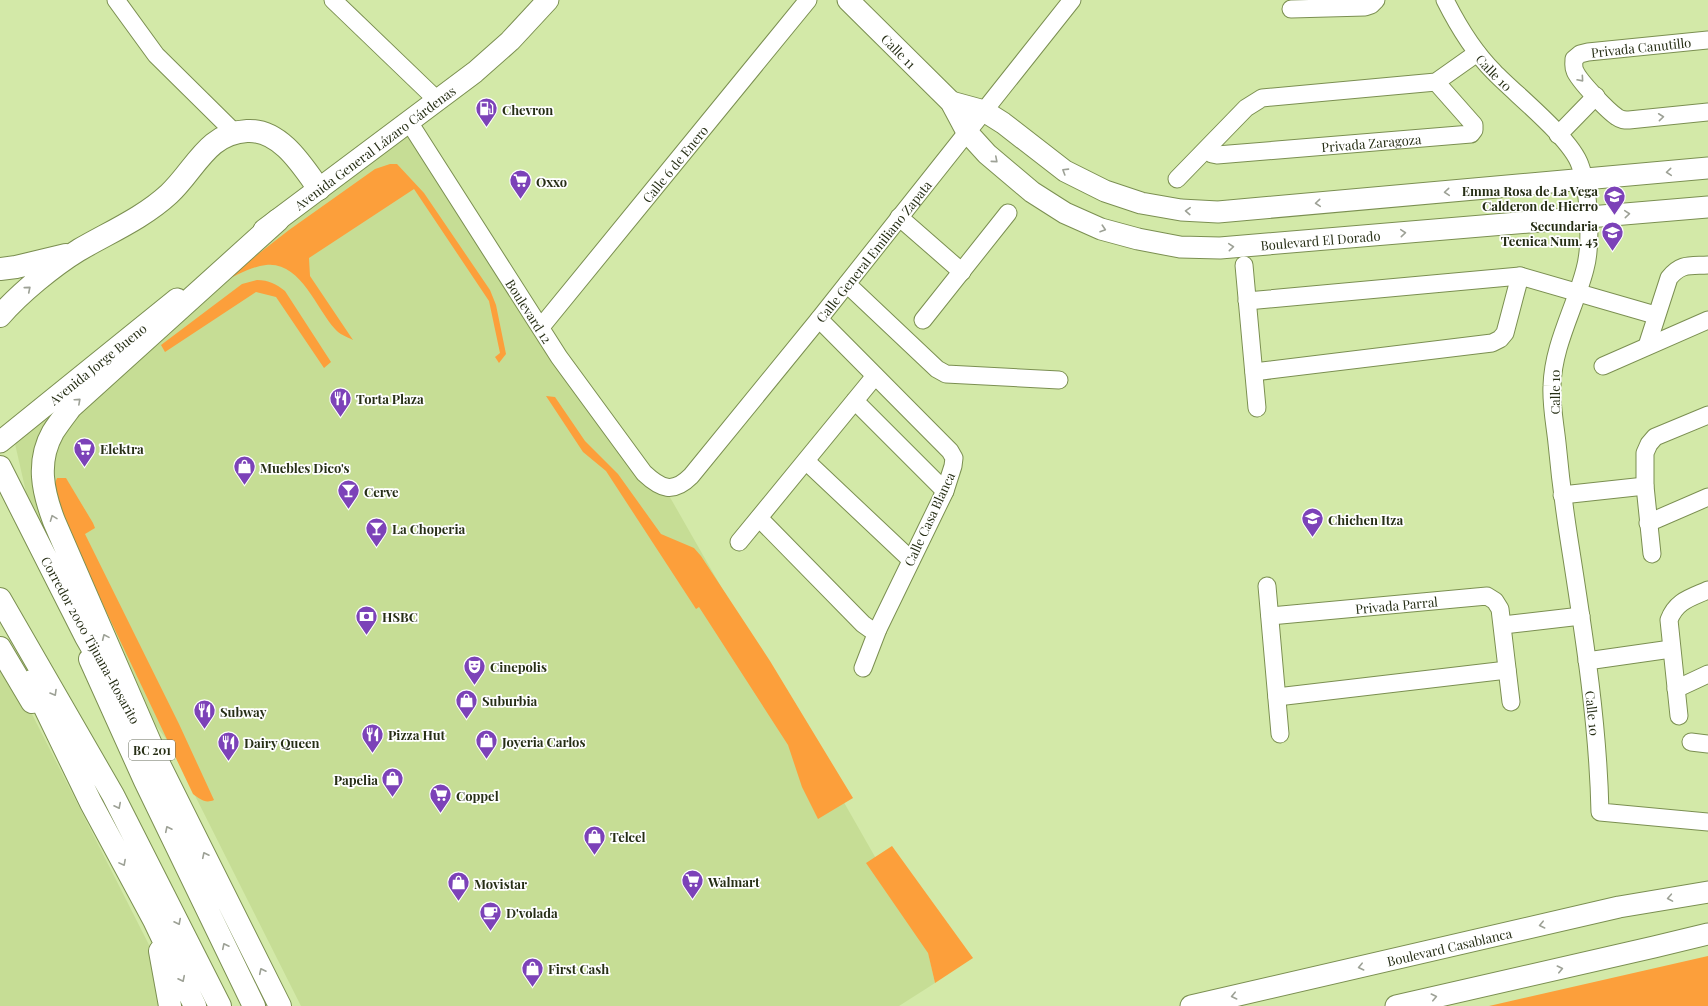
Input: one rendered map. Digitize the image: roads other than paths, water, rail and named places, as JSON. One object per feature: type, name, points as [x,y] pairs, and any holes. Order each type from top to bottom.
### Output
[{"type":"highway","points":[[0,316],[19,296],[78,251],[120,228],[154,206],[170,193],[207,148],[222,138],[235,133],[247,131],[264,132],[274,138],[300,163],[319,189]]},
{"type":"highway","points":[[160,763],[54,521],[45,496],[42,463],[52,433],[70,407],[278,220]]},
{"type":"highway","points":[[0,269],[42,261],[78,251]]},
{"type":"highway","name":"Corredor 2000 Tijuana-Rosarito","points":[[0,467],[86,637],[160,763],[280,1006]]},
{"type":"highway","points":[[16,498],[145,781],[254,1006]]},
{"type":"highway","points":[[0,599],[113,795],[220,1006]]},
{"type":"highway","points":[[0,615],[91,803]]},
{"type":"highway","points":[[0,648],[91,803],[154,920],[195,1006]]},
{"type":"highway","points":[[154,920],[170,1006]]},
{"type":"main road","name":"Avenida General Lázaro Cárdenas","points":[[194,285],[475,72],[510,41],[548,0]]},
{"type":"main road","name":"Calle 11","points":[[848,0],[951,102],[967,132]]},
{"type":"main road","name":"Calle 11","points":[[951,102],[984,111]]},
{"type":"main road","points":[[984,111],[1003,123],[1065,171],[1105,191],[1141,202],[1181,210],[1218,212],[1708,168]]},
{"type":"main road","name":"Boulevard El Dorado","points":[[967,132],[987,154],[1032,192],[1065,213],[1101,228],[1123,235],[1180,247],[1220,248],[1708,207]]},
{"type":"main road","name":"Avenida Jorge Bueno","points":[[0,442],[194,285]]},
{"type":"main road","name":"Boulevard Casablanca","points":[[1191,1006],[1620,907],[1708,892]]},
{"type":"main road","points":[[1396,1006],[1654,948],[1708,934]]},
{"type":"street","points":[[116,0],[156,55],[235,133]]},
{"type":"street","points":[[333,0],[437,100]]},
{"type":"street","name":"Calle 6 de Enero","points":[[541,327],[808,0]]},
{"type":"street","name":"Calle General Emiliano Zapata","points":[[665,488],[676,487],[684,483],[692,476],[819,319],[1072,0]]},
{"type":"street","points":[[1291,9],[1365,7],[1371,5],[1376,0]]},
{"type":"street","name":"Calle 10","points":[[1444,0],[1477,53],[1493,72],[1558,135],[1580,163],[1584,179],[1589,248],[1586,267],[1555,362],[1552,386],[1562,495],[1581,616],[1599,758],[1600,812],[1708,822]]},
{"type":"street","name":"Privada Canutillo","points":[[1708,40],[1588,52],[1580,54],[1574,59],[1573,66],[1576,73],[1596,96],[1622,120],[1708,112]]},
{"type":"street","points":[[1177,179],[1246,108],[1262,98],[1436,82],[1477,53]]},
{"type":"street","name":"Privada Zaragoza","points":[[1207,149],[1212,154],[1217,155],[1471,134],[1474,130],[1474,125],[1436,82]]},
{"type":"street","points":[[1558,135],[1596,96]]},
{"type":"street","name":"Boulevard 12","points":[[409,122],[559,357],[644,473],[654,483],[665,488]]},
{"type":"street","points":[[923,320],[1008,214]]},
{"type":"street","points":[[899,217],[962,272]]},
{"type":"street","points":[[1244,265],[1257,408]]},
{"type":"street","points":[[1647,346],[1669,278],[1675,270],[1684,266],[1708,265]]},
{"type":"street","points":[[1254,372],[1492,343],[1500,339],[1504,333],[1520,276]]},
{"type":"street","points":[[1247,301],[1520,276],[1656,316]]},
{"type":"street","points":[[846,284],[937,369],[946,374],[1060,380]]},
{"type":"street","name":"Calle Casa Blanca","points":[[819,319],[950,452],[954,458],[945,491],[878,629],[863,668]]},
{"type":"street","points":[[1603,366],[1708,320]]},
{"type":"street","points":[[739,542],[875,376]]},
{"type":"street","points":[[855,401],[945,491]]},
{"type":"street","points":[[1652,554],[1645,486],[1645,453],[1649,444],[1655,437],[1708,415]]},
{"type":"street","points":[[806,461],[911,560]]},
{"type":"street","points":[[1562,495],[1645,486]]},
{"type":"street","points":[[1648,523],[1708,497]]},
{"type":"street","points":[[759,518],[863,624],[870,629],[878,629]]},
{"type":"street","points":[[1267,586],[1280,734]]},
{"type":"street","points":[[1679,716],[1669,620],[1672,611],[1679,604],[1708,590]]},
{"type":"street","name":"Privada Parral","points":[[1270,616],[1488,596],[1495,601],[1500,608],[1511,702]]},
{"type":"street","points":[[1502,626],[1581,616]]},
{"type":"street","points":[[1587,661],[1671,649]]},
{"type":"street","points":[[1277,697],[1507,670]]},
{"type":"street","points":[[1676,689],[1708,674]]},
{"type":"place","name":"Chevron","points":[[486,128]]},
{"type":"place","name":"Oxxo","points":[[521,200]]},
{"type":"place","name":"Emma Rosa de La Vega Calderon de Hierro","points":[[1614,216]]},
{"type":"place","name":"Secundaria Tecnica Num. 45","points":[[1613,252]]},
{"type":"place","name":"Torta Plaza","points":[[341,418]]},
{"type":"place","name":"Elektra","points":[[84,468]]},
{"type":"place","name":"Muebles Dico's","points":[[245,486]]},
{"type":"place","name":"Cerve","points":[[349,510]]},
{"type":"place","name":"Chichen Itza","points":[[1312,538]]},
{"type":"place","name":"La Choperia","points":[[376,548]]},
{"type":"place","name":"HSBC","points":[[366,636]]},
{"type":"place","name":"Cinepolis","points":[[474,686]]},
{"type":"place","name":"Suburbia","points":[[466,720]]},
{"type":"place","name":"Subway","points":[[204,730]]},
{"type":"place","name":"Pizza Hut","points":[[372,754]]},
{"type":"place","name":"Joyeria Carlos","points":[[487,760]]},
{"type":"place","name":"Dairy Queen","points":[[229,762]]},
{"type":"place","name":"Papelia","points":[[393,798]]},
{"type":"place","name":"Coppel","points":[[440,814]]},
{"type":"place","name":"Telcel","points":[[595,856]]},
{"type":"place","name":"Walmart","points":[[692,900]]},
{"type":"place","name":"Movistar","points":[[459,902]]},
{"type":"place","name":"D'volada","points":[[491,932]]},
{"type":"place","name":"First Cash","points":[[532,988]]}]
